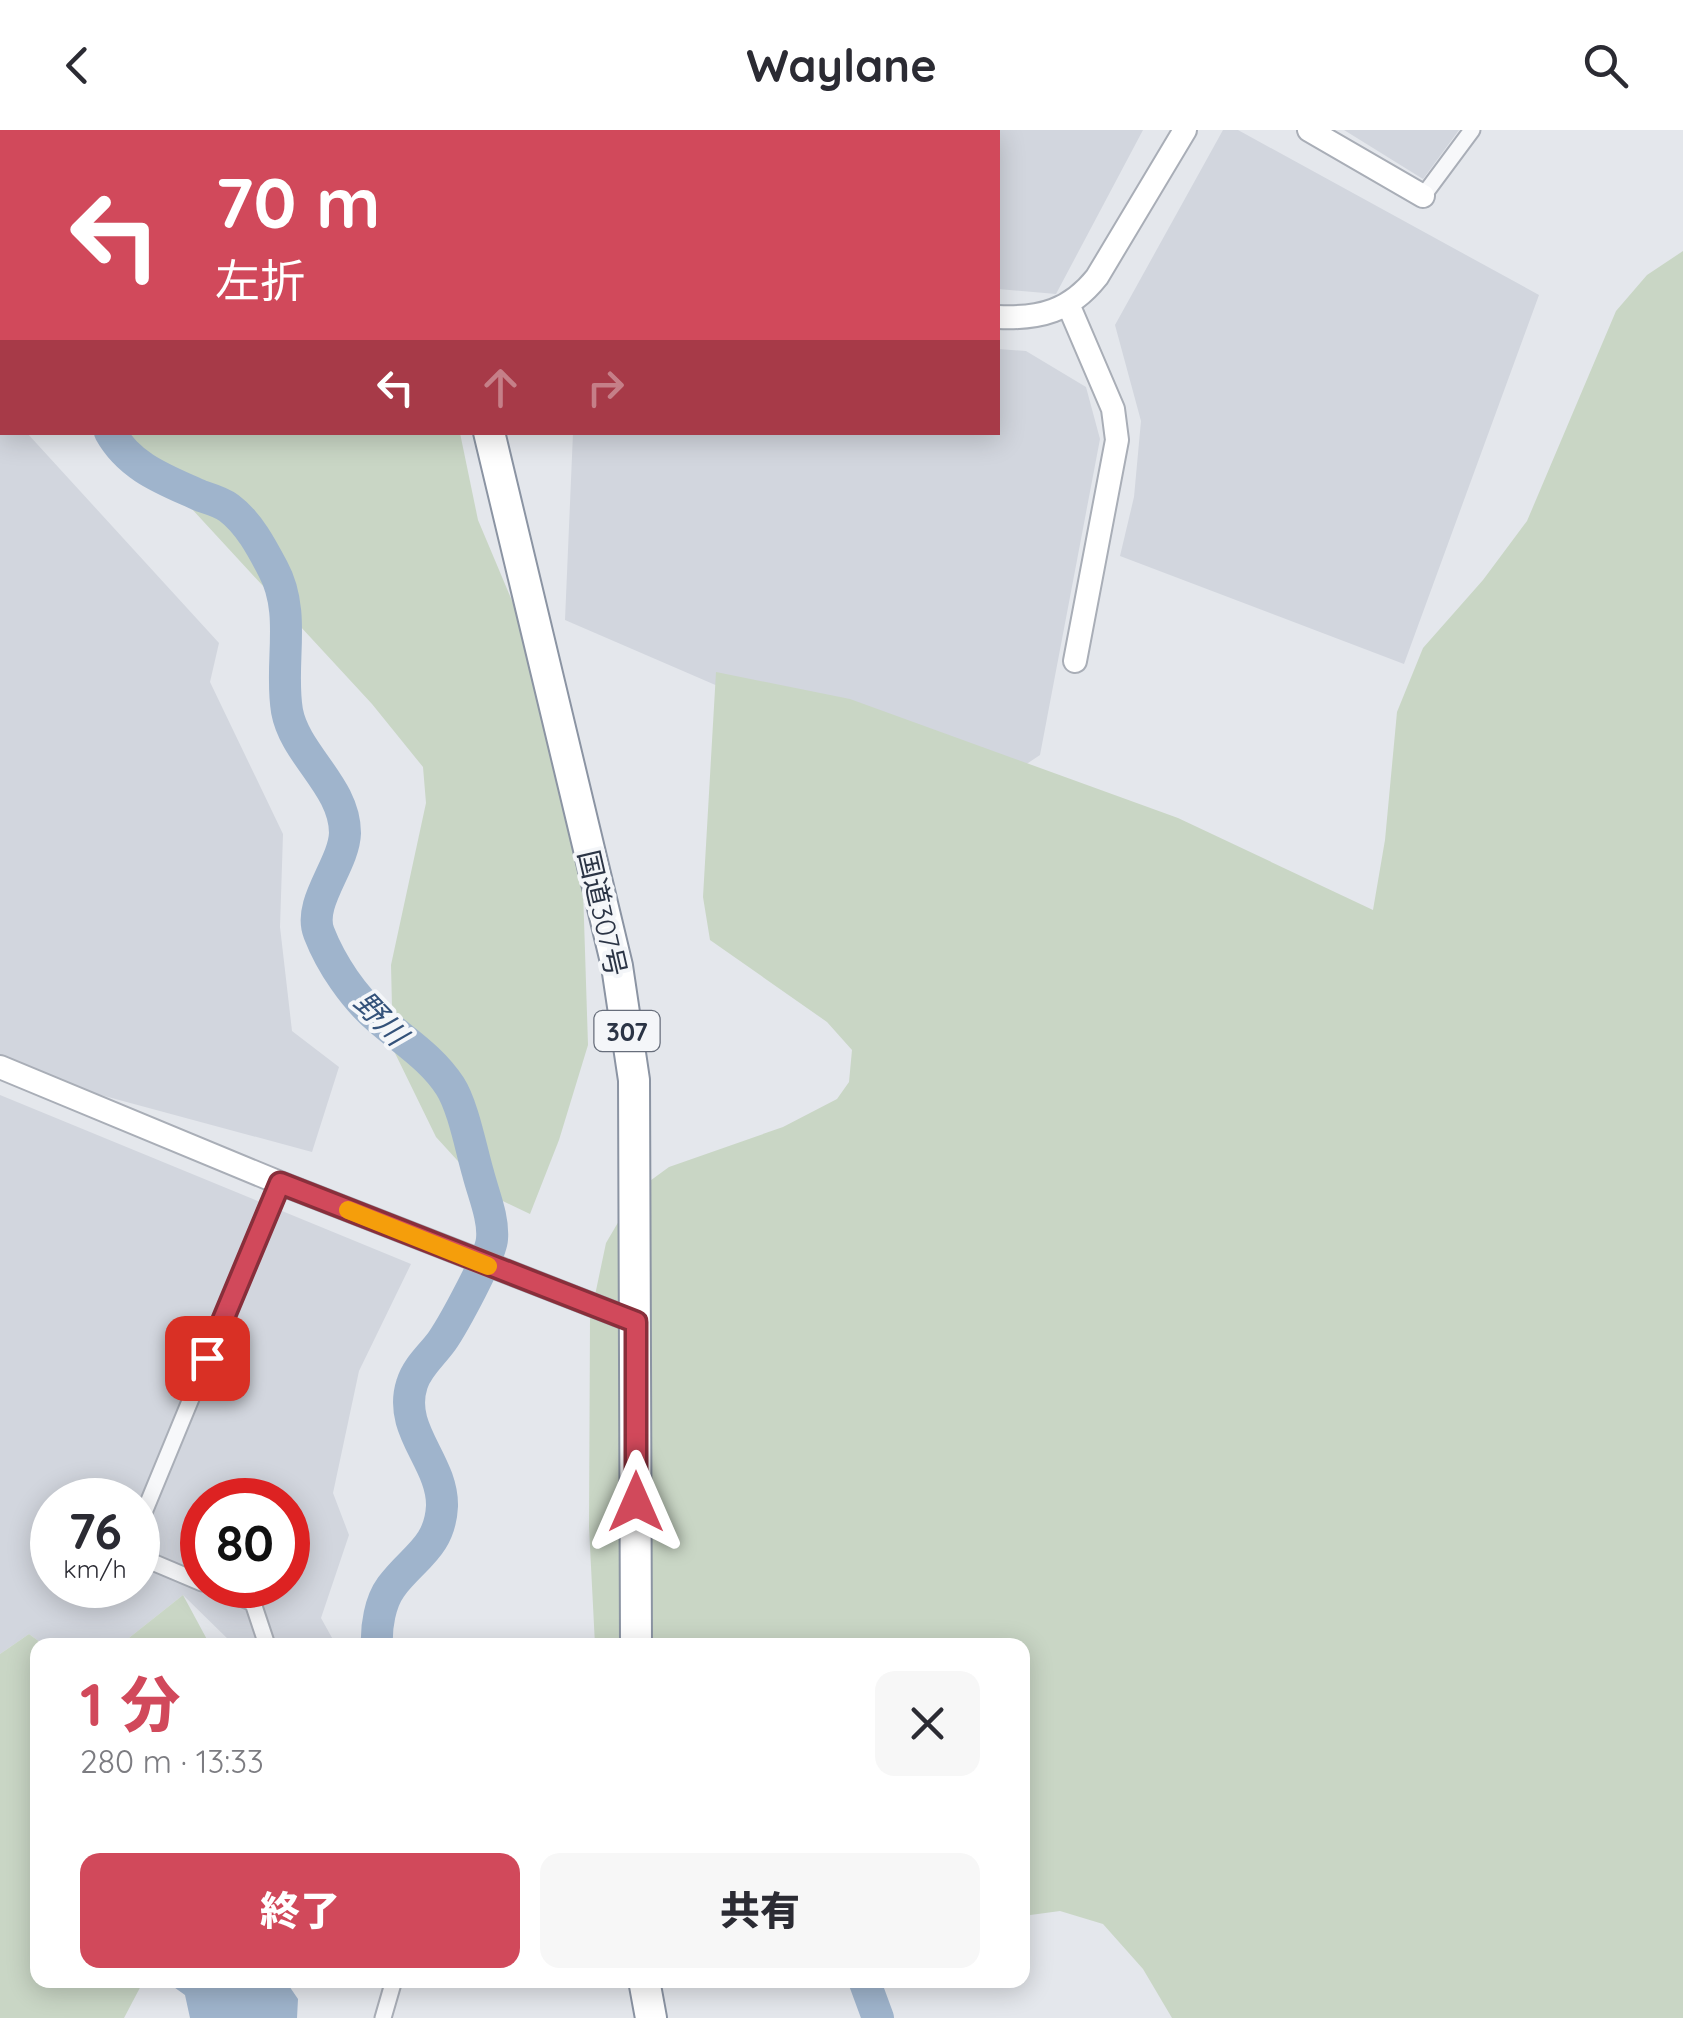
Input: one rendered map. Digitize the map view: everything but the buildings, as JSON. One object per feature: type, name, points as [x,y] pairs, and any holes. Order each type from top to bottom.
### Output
[{"type":"highway","name":"国道307号","points":[[489,435],[617,966],[634,1080],[636,1638]]},
{"type":"highway","points":[[645,1988],[651,2018]]},
{"type":"street","points":[[1000,317],[1044,314],[1084,294],[1184,130]]},
{"type":"street","points":[[1309,130],[1424,196],[1472,130]]},
{"type":"street","points":[[1068,304],[1113,409],[1118,440],[1074,661]]},
{"type":"street","points":[[0,1067],[280,1183],[636,1322]]},
{"type":"street","points":[[158,1478],[280,1183]]},
{"type":"street","points":[[254,1608],[264,1638]]},
{"type":"street","points":[[384,2018],[392,1988]]},
{"type":"shaded area","points":[[1000,130],[1143,130],[1056,294],[1000,289]]},
{"type":"shaded area","points":[[1223,130],[1238,130],[1539,295],[1404,664],[1120,556],[1134,497],[1141,421],[1115,325]]},
{"type":"shaded area","points":[[1344,130],[1459,130],[1423,179]]},
{"type":"shaded area","points":[[1000,349],[1026,351],[1086,387],[1100,439],[1040,755],[1010,775],[787,716],[565,620],[573,435],[1000,435]]},
{"type":"shaded area","points":[[0,435],[29,435],[219,643],[210,682],[283,834],[280,927],[292,1031],[339,1067],[312,1152],[60,1084],[0,1059]]},
{"type":"shaded area","points":[[0,1095],[411,1264],[359,1371],[333,1493],[349,1535],[321,1618],[332,1638],[227,1638],[196,1608],[310,1608],[310,1478],[180,1478],[180,1597],[129,1638],[34,1638],[29,1634],[0,1654]]},
{"type":"green space","points":[[1683,251],[1683,2018],[1172,2018],[1143,1969],[1103,1924],[1060,1911],[1030,1915],[1030,1638],[595,1638],[589,1527],[590,1319],[606,1243],[633,1197],[669,1167],[783,1127],[837,1099],[849,1082],[852,1050],[827,1022],[710,940],[703,897],[716,672],[850,699],[1178,818],[1373,910],[1385,840],[1397,712],[1423,648],[1483,580],[1527,521],[1616,311],[1647,275]]},
{"type":"green space","points":[[130,435],[460,435],[478,520],[523,627],[582,857],[588,1045],[559,1140],[530,1214],[488,1194],[436,1137],[393,1049],[391,965],[426,803],[423,767],[372,704],[143,456]]},
{"type":"green space","points":[[180,1597],[180,1608],[190,1608],[206,1638],[129,1638]]},
{"type":"green space","points":[[29,1634],[34,1638],[30,1638],[30,1988],[140,1988],[124,2018],[0,2018],[0,1654]]},
{"type":"water","points":[[175,1988],[290,1988],[298,1999],[297,2018],[190,2018],[185,1995]]},
{"type":"waterway","name":"野川","points":[[112,435],[128,455],[150,472],[229,508],[249,528],[273,569],[286,621],[287,711],[299,742],[329,785],[343,816],[343,845],[318,909],[319,933],[352,991],[426,1058],[455,1094],[490,1214],[492,1239],[479,1275],[447,1333],[412,1384],[410,1416],[436,1475],[442,1506],[431,1542],[387,1593],[379,1615],[377,1638]]},
{"type":"waterway","name":"野川","points":[[867,1988],[878,2018]]},
{"type":"slow traffic","points":[[348,1210],[488,1266]]},
{"type":"route","points":[[207,1358],[280,1183],[636,1322],[636,1502]]}]
